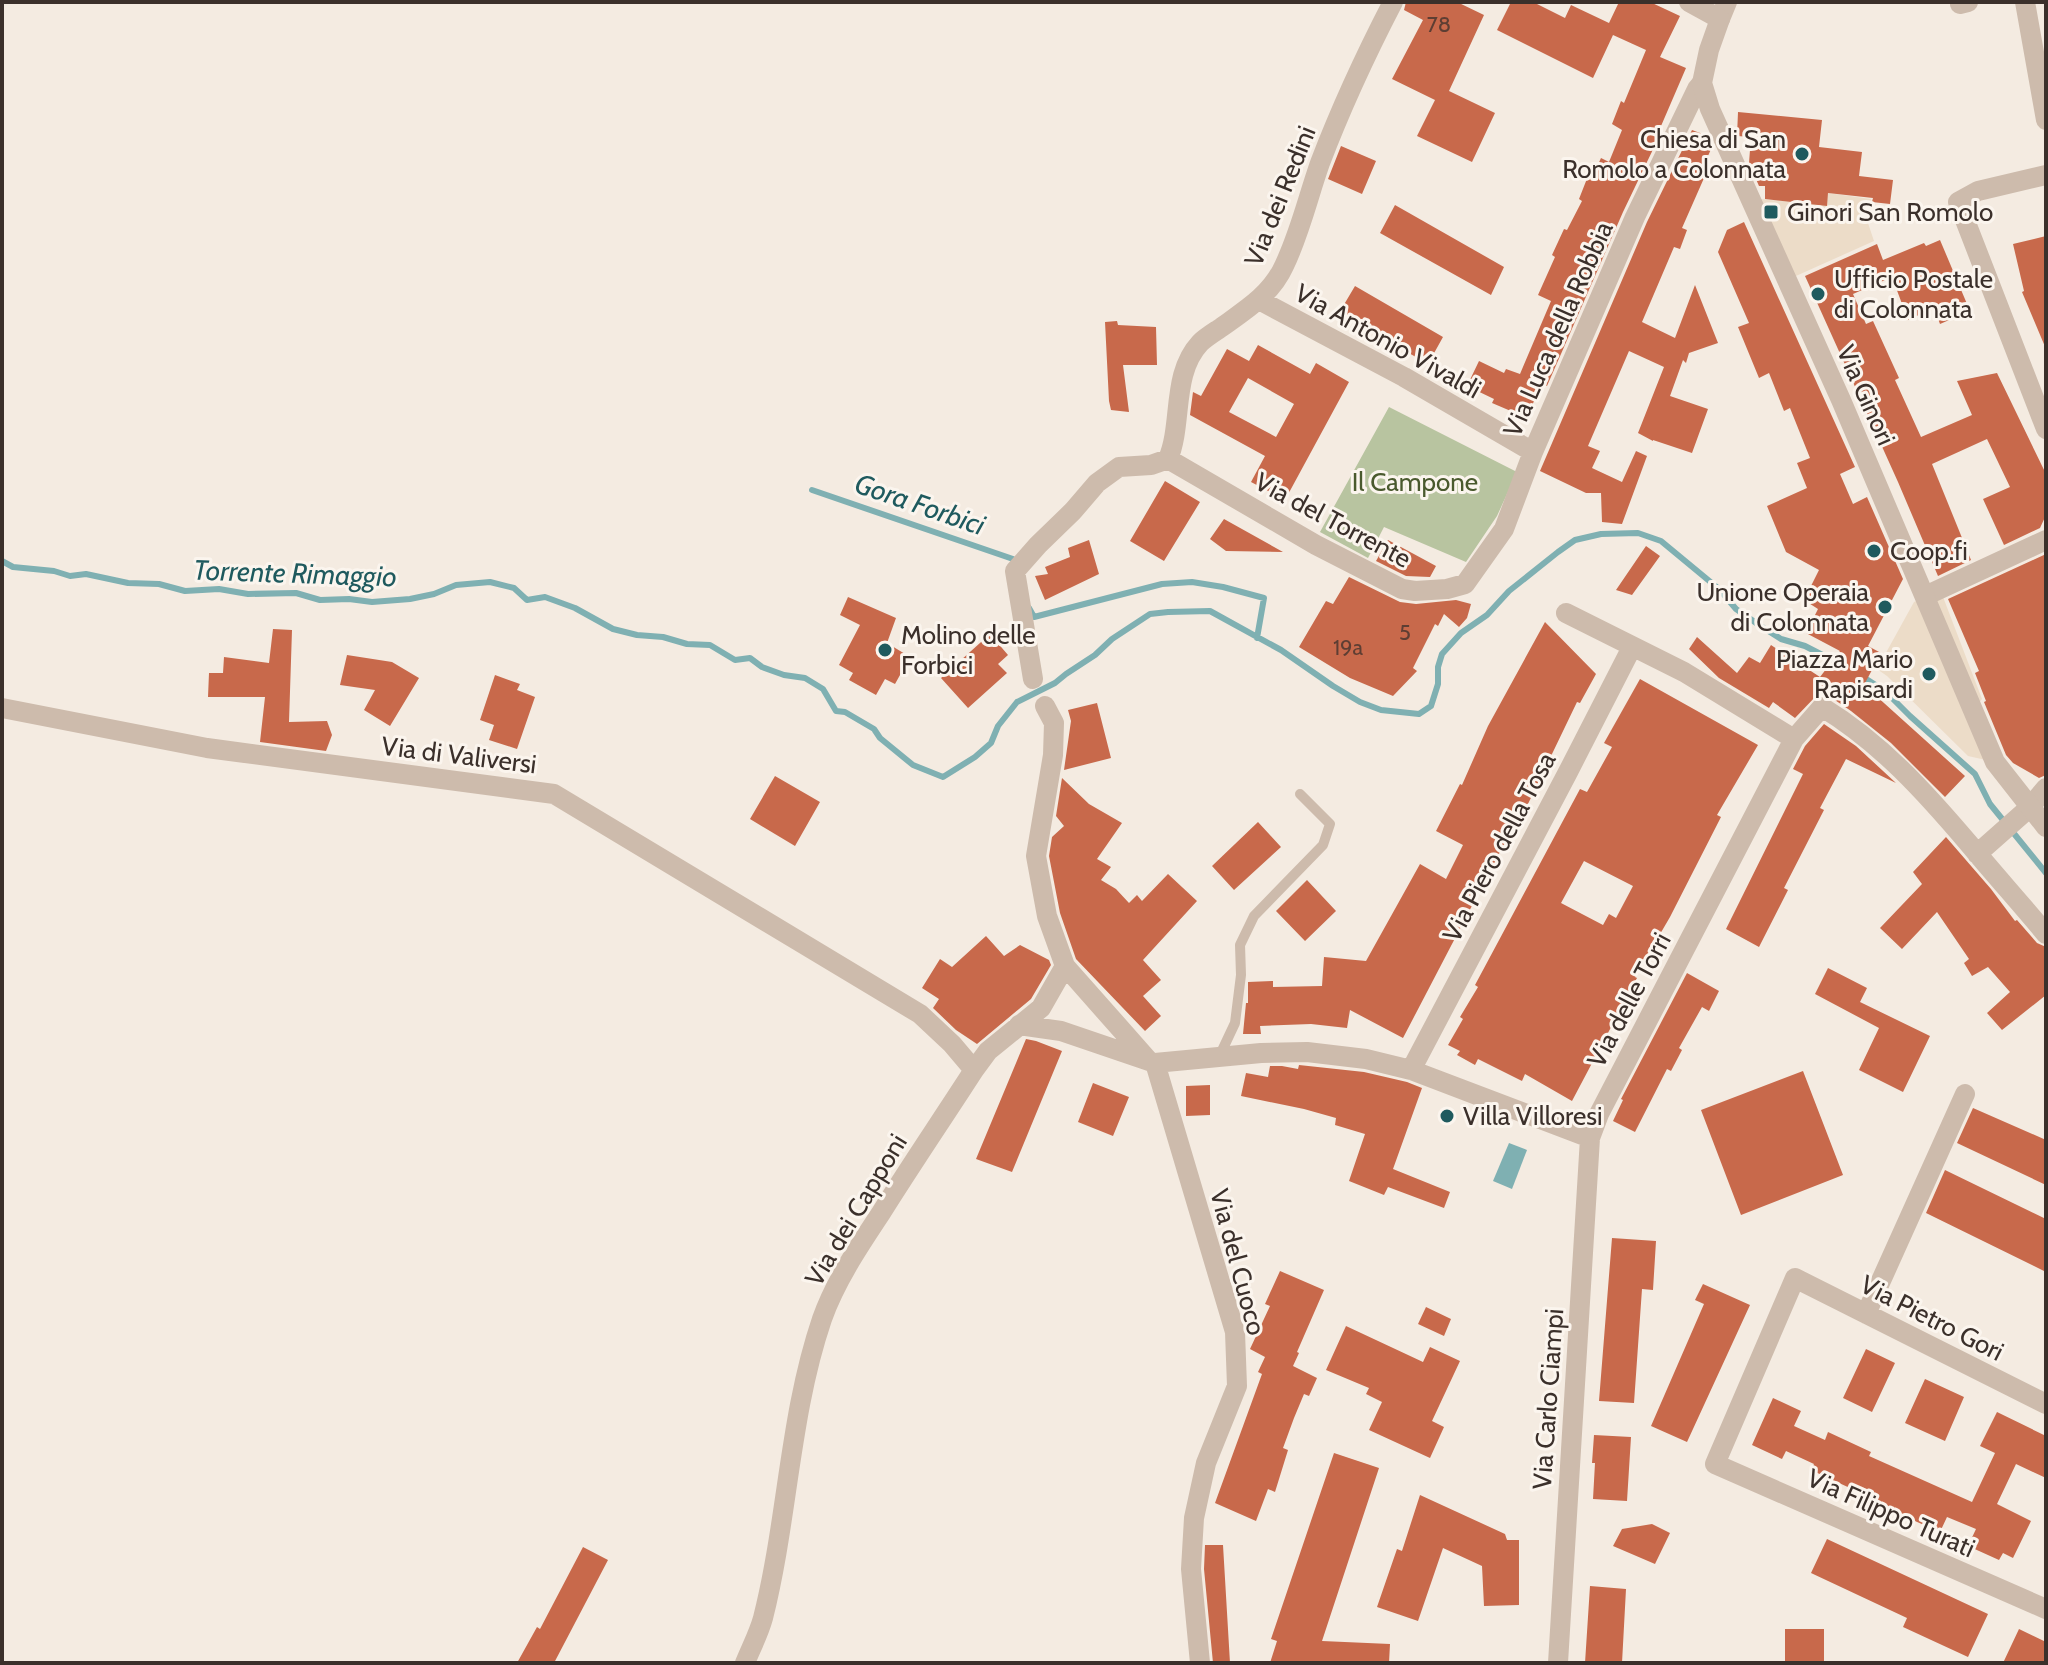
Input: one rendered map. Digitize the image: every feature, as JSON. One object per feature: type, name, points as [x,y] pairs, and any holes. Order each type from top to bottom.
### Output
[{"type":"street","name":"Via dei Redini","points":[[1168,459],[1173,447],[1175,421],[1187,366],[1200,343],[1259,300],[1275,284],[1297,238],[1325,152],[1393,2]]},
{"type":"street","points":[[1689,2],[1724,10]]},
{"type":"street","points":[[2025,2],[2046,120]]},
{"type":"street","name":"Via Luca della Robbia","points":[[1504,529],[1533,452],[1635,217],[1702,83],[1709,50],[1724,10]]},
{"type":"street","name":"Via Ginori","points":[[1702,83],[1710,109],[1925,596]]},
{"type":"street","points":[[2046,175],[1978,191],[1958,202],[2046,429]]},
{"type":"street","name":"Via Antonio Vivaldi","points":[[1259,300],[1404,377],[1533,452]]},
{"type":"street","points":[[1033,679],[1015,571],[1097,483],[1119,467],[1151,465],[1168,459]]},
{"type":"street","name":"Via del Torrente","points":[[1168,459],[1316,545],[1402,589],[1447,589],[1465,584],[1504,529]]},
{"type":"street","points":[[2046,540],[1925,596],[1995,762],[2021,814],[2046,827]]},
{"type":"street","points":[[1566,613],[1684,672],[1794,739]]},
{"type":"street","name":"Via Piero della Tosa","points":[[1411,1070],[1632,647]]},
{"type":"street","points":[[1045,706],[1054,723],[1053,755],[1036,856],[1047,916],[1065,966],[1152,1062]]},
{"type":"street","name":"Via delle Torri","points":[[1590,1138],[1599,1114],[1794,739],[1822,707],[1850,723],[1889,756],[1984,849]]},
{"type":"street","name":"Via di Valiversi","points":[[2,708],[207,748],[554,794],[920,1014],[974,1070]]},
{"type":"street","points":[[2046,788],[1984,849],[2046,934]]},
{"type":"street","name":"Via dei Capponi","points":[[745,1663],[762,1620],[791,1453],[823,1317],[863,1241],[974,1070],[988,1051],[1041,1008],[1065,966]]},
{"type":"street","points":[[1019,1025],[1061,1031],[1152,1062],[1307,1052],[1357,1057],[1411,1070],[1590,1138]]},
{"type":"street","name":"Via del Cuoco","points":[[1152,1062],[1235,1332],[1237,1386],[1206,1463],[1194,1518],[1191,1569],[1200,1663]]},
{"type":"street","points":[[1866,1314],[1965,1094]]},
{"type":"street","name":"Via Carlo Ciampi","points":[[1558,1663],[1590,1138]]},
{"type":"street","name":"Via Pietro Gori","points":[[1715,1464],[1795,1278],[2046,1404]]},
{"type":"street","name":"Via Filippo Turati","points":[[1715,1464],[2046,1609]]},
{"type":"lane","points":[[1219,1057],[1235,1023],[1241,975],[1240,945],[1254,916],[1323,845],[1330,824],[1300,794]]},
{"type":"green space","name":"Il Campone","points":[[1389,407],[1517,472],[1497,516],[1466,562],[1384,527],[1368,558],[1320,532]]},
{"type":"shaded area","points":[[1828,193],[1871,199],[1868,223],[1874,241],[1787,280],[1750,198],[1826,205]]},
{"type":"shaded area","name":"Piazza Mario Rapisardi","points":[[1940,589],[1982,699],[1979,703],[1995,762],[1968,756],[1877,669],[1914,602]]},
{"type":"water","points":[[1509,1143],[1527,1150],[1512,1189],[1493,1181]]},
{"type":"building","points":[[1406,2],[1457,2],[1484,15],[1449,91],[1495,113],[1472,162],[1417,136],[1435,100],[1392,79],[1423,20],[1404,10]]},
{"type":"building","points":[[1511,2],[1533,2],[1565,18],[1571,5],[1609,23],[1619,2],[1650,2],[1680,16],[1660,57],[1686,68],[1655,140],[1658,139],[1547,386],[1541,384],[1527,418],[1492,403],[1494,399],[1467,386],[1479,361],[1504,373],[1506,369],[1520,374],[1551,301],[1538,295],[1555,257],[1552,255],[1582,201],[1579,199],[1590,171],[1594,173],[1601,158],[1609,162],[1622,130],[1612,124],[1646,50],[1613,35],[1593,78],[1497,30]]},
{"type":"building","points":[[1738,112],[1822,120],[1819,147],[1862,152],[1859,176],[1893,180],[1890,204],[1872,202],[1873,198],[1828,193],[1827,206],[1765,199],[1765,186],[1759,186],[1749,163],[1751,137],[1737,136]]},
{"type":"building","points":[[1692,130],[1708,136],[1710,140],[1712,147],[1703,167],[1708,169],[1682,228],[1687,230],[1680,249],[1674,247],[1642,322],[1675,338],[1695,285],[1718,343],[1689,353],[1686,363],[1683,360],[1670,396],[1708,409],[1692,453],[1638,433],[1664,367],[1629,351],[1588,446],[1600,451],[1592,468],[1622,482],[1636,451],[1647,456],[1622,524],[1602,522],[1601,493],[1586,493],[1540,471],[1647,222]]},
{"type":"building","points":[[1341,146],[1376,161],[1362,194],[1328,179]]},
{"type":"building","points":[[1395,205],[1504,267],[1491,295],[1380,233]]},
{"type":"building","points":[[1744,222],[1855,467],[1840,474],[1853,504],[1867,497],[1903,579],[1868,646],[1881,653],[1864,685],[1965,776],[1945,797],[1891,743],[1829,696],[1817,695],[1795,718],[1773,702],[1769,708],[1719,678],[1689,649],[1697,637],[1737,673],[1749,657],[1760,663],[1771,645],[1820,677],[1840,651],[1806,633],[1818,609],[1804,600],[1819,570],[1786,552],[1767,506],[1807,488],[1797,463],[1810,458],[1790,408],[1784,411],[1769,373],[1759,378],[1738,327],[1749,323],[1718,252],[1727,230]]},
{"type":"building","points":[[2046,236],[2046,349],[2022,292],[2013,244]]},
{"type":"building","points":[[1940,240],[1970,311],[1940,324],[1934,308],[1908,320],[1892,277],[1853,294],[1866,324],[1873,321],[1921,437],[1972,415],[1957,381],[1997,373],[2046,474],[2046,515],[2040,528],[2004,545],[1983,499],[2010,487],[1987,439],[1932,464],[1971,560],[1938,576],[1805,276],[1877,244],[1883,260],[1924,243],[1926,246]]},
{"type":"building","points":[[1355,286],[1443,337],[1428,364],[1339,313]]},
{"type":"building","points":[[1117,321],[1118,325],[1156,327],[1157,365],[1123,365],[1129,412],[1111,410],[1109,401],[1105,322]]},
{"type":"building","points":[[1258,345],[1310,374],[1316,363],[1349,382],[1285,500],[1251,482],[1265,456],[1190,415],[1193,392],[1201,396],[1227,349],[1249,361]],"holes":[[[1248,378],[1294,404],[1276,437],[1229,412]]]},
{"type":"building","points":[[1165,481],[1200,502],[1164,561],[1130,541]]},
{"type":"building","points":[[1224,519],[1283,552],[1226,551],[1210,539]]},
{"type":"building","points":[[1089,540],[1099,574],[1045,600],[1035,576],[1048,574],[1045,567],[1070,557],[1068,548]]},
{"type":"building","points":[[1388,540],[1436,566],[1430,577],[1406,576],[1376,561]]},
{"type":"building","points":[[1646,546],[1660,556],[1632,595],[1616,590]]},
{"type":"building","points":[[2046,554],[2046,775],[2039,778],[2013,763],[2006,755],[1984,702],[1975,673],[1979,671],[1948,599]]},
{"type":"building","points":[[1349,577],[1400,602],[1416,604],[1456,600],[1471,604],[1467,618],[1459,627],[1444,614],[1438,626],[1435,624],[1413,668],[1417,671],[1393,696],[1350,678],[1299,647],[1326,601],[1333,604]]},
{"type":"building","name":"Molino delle Forbici","points":[[848,597],[896,618],[887,643],[910,657],[895,684],[885,679],[876,695],[849,680],[853,673],[839,665],[860,625],[840,615]]},
{"type":"building","points":[[1545,622],[1596,674],[1580,703],[1577,702],[1515,831],[1512,829],[1403,1038],[1350,1010],[1347,1028],[1311,1024],[1260,1026],[1261,1034],[1243,1034],[1248,982],[1273,981],[1273,987],[1322,986],[1324,957],[1366,961],[1420,864],[1446,879],[1463,845],[1436,831],[1462,785],[1488,726]]},
{"type":"building","points":[[273,629],[292,630],[289,722],[327,721],[332,735],[326,751],[260,742],[265,697],[208,697],[209,673],[223,673],[224,657],[269,663]]},
{"type":"building","points":[[990,634],[1008,655],[998,664],[1007,673],[968,708],[941,678]]},
{"type":"building","points":[[347,655],[392,662],[419,678],[390,726],[364,710],[375,690],[340,685]]},
{"type":"building","points":[[495,675],[520,684],[517,690],[535,697],[517,749],[489,740],[494,725],[480,720]]},
{"type":"building","points":[[1640,679],[1758,745],[1717,815],[1721,817],[1572,1101],[1525,1074],[1522,1081],[1478,1059],[1475,1065],[1457,1055],[1460,1051],[1448,1045],[1478,987],[1475,985],[1580,789],[1587,792],[1612,747],[1604,743]],"holes":[[[1584,861],[1633,886],[1616,918],[1609,914],[1603,925],[1561,903]]]},
{"type":"building","points":[[1097,703],[1111,758],[1064,770],[1071,721],[1068,710]]},
{"type":"building","points":[[1824,724],[1856,746],[1896,783],[1846,759],[1820,808],[1824,810],[1784,888],[1788,890],[1759,947],[1726,929],[1803,774],[1793,769],[1805,746]]},
{"type":"building","points":[[775,776],[820,802],[795,846],[750,819]]},
{"type":"building","points":[[1062,778],[1089,804],[1122,823],[1097,859],[1111,867],[1101,880],[1116,889],[1129,903],[1137,895],[1142,901],[1168,874],[1197,901],[1143,960],[1161,980],[1143,996],[1161,1016],[1145,1031],[1076,959],[1060,913],[1049,856],[1052,837],[1064,826],[1056,816]]},
{"type":"building","points":[[1258,822],[1281,847],[1234,890],[1212,866]]},
{"type":"building","points":[[1946,837],[2015,921],[2037,943],[2046,947],[2046,995],[2002,1030],[1987,1013],[2010,992],[1988,967],[1972,976],[1964,963],[1969,959],[1937,912],[1902,949],[1880,928],[1922,884],[1913,872]]},
{"type":"building","points":[[1307,880],[1336,911],[1305,941],[1276,911]]},
{"type":"building","points":[[986,936],[1004,956],[1020,945],[1049,960],[1051,965],[1031,999],[977,1044],[956,1030],[933,1008],[939,999],[922,988],[940,959],[952,967]]},
{"type":"building","points":[[1828,968],[1867,988],[1860,1002],[1930,1036],[1903,1092],[1859,1070],[1879,1028],[1815,994]]},
{"type":"building","points":[[1687,973],[1719,991],[1709,1011],[1702,1007],[1679,1048],[1682,1050],[1671,1071],[1667,1069],[1635,1132],[1613,1121],[1621,1099]]},
{"type":"building","points":[[1026,1039],[1062,1051],[1012,1172],[976,1159]]},
{"type":"building","name":"Villa Villoresi","points":[[1299,1065],[1364,1072],[1422,1088],[1393,1169],[1450,1192],[1444,1208],[1388,1187],[1384,1195],[1349,1181],[1365,1134],[1335,1125],[1336,1118],[1241,1096],[1246,1073],[1268,1077],[1270,1066],[1298,1069]]},
{"type":"building","points":[[1803,1071],[1843,1175],[1741,1215],[1701,1110]]},
{"type":"building","points":[[1093,1083],[1129,1097],[1113,1136],[1078,1122]]},
{"type":"building","points":[[1210,1085],[1210,1115],[1186,1116],[1186,1086]]},
{"type":"building","points":[[1973,1108],[2046,1140],[2046,1185],[1957,1143]]},
{"type":"building","points":[[1945,1170],[2046,1219],[2046,1272],[1926,1213]]},
{"type":"building","points":[[1612,1238],[1656,1241],[1653,1290],[1642,1289],[1634,1403],[1599,1401]]},
{"type":"building","points":[[1280,1271],[1324,1290],[1293,1366],[1317,1378],[1309,1396],[1304,1394],[1294,1418],[1283,1448],[1288,1450],[1275,1492],[1268,1489],[1256,1521],[1215,1503],[1262,1374],[1258,1372],[1265,1357],[1250,1349],[1270,1306],[1265,1304]]},
{"type":"building","points":[[1703,1284],[1750,1305],[1687,1442],[1651,1426],[1704,1304],[1695,1300]]},
{"type":"building","points":[[1426,1307],[1451,1319],[1444,1336],[1418,1324]]},
{"type":"building","points":[[1346,1326],[1423,1362],[1430,1347],[1460,1361],[1432,1421],[1444,1427],[1430,1458],[1369,1430],[1382,1402],[1366,1394],[1369,1388],[1326,1370]]},
{"type":"building","points":[[1866,1349],[1895,1363],[1872,1412],[1843,1398]]},
{"type":"building","points":[[1925,1379],[1964,1397],[1945,1441],[1905,1423]]},
{"type":"building","points":[[1773,1398],[1801,1411],[1794,1426],[1825,1440],[1828,1432],[1871,1452],[1869,1456],[1972,1502],[1995,1453],[1980,1446],[1997,1412],[2046,1436],[2046,1478],[2016,1464],[1997,1504],[2031,1521],[2013,1558],[2003,1553],[1999,1560],[1968,1546],[1976,1529],[1947,1517],[1940,1532],[1876,1504],[1878,1501],[1811,1470],[1814,1464],[1786,1451],[1782,1459],[1752,1445]]},
{"type":"building","points":[[1594,1435],[1631,1437],[1627,1501],[1593,1499]]},
{"type":"building","points":[[1334,1453],[1379,1468],[1322,1641],[1390,1644],[1389,1663],[1270,1663],[1277,1641],[1271,1639]]},
{"type":"building","points":[[1420,1495],[1505,1534],[1507,1540],[1519,1540],[1519,1605],[1484,1606],[1482,1566],[1443,1548],[1418,1621],[1377,1607],[1397,1549],[1402,1551]]},
{"type":"building","points":[[1652,1524],[1670,1533],[1655,1564],[1613,1546],[1622,1529]]},
{"type":"building","points":[[1827,1539],[1988,1614],[1968,1657],[1903,1627],[1907,1618],[1811,1573]]},
{"type":"building","points":[[1205,1545],[1223,1545],[1230,1663],[1213,1663],[1204,1569]]},
{"type":"building","points":[[583,1547],[608,1560],[554,1663],[517,1663],[537,1627],[540,1629]]},
{"type":"building","points":[[1590,1586],[1626,1589],[1622,1663],[1585,1663]]},
{"type":"building","points":[[1785,1629],[1824,1629],[1824,1663],[1785,1663]]},
{"type":"building","points":[[2019,1629],[2046,1642],[2043,1663],[2003,1663]]},
{"type":"waterway","name":"Gora Forbici","points":[[812,490],[1013,559]]},
{"type":"waterway","name":"Torrente Rimaggio","points":[[2,561],[13,567],[54,571],[70,576],[86,574],[128,583],[159,584],[185,591],[219,589],[248,594],[296,593],[320,600],[372,602],[410,599],[456,585],[490,582],[514,588],[527,600],[545,597],[575,608],[613,629],[687,644],[710,645],[735,660],[750,658],[762,667],[805,678],[823,689],[836,711],[845,712],[874,729],[880,738],[913,765],[943,777],[991,743],[998,726],[1017,702],[1055,683],[1150,614],[1210,611],[1281,650],[1360,702],[1381,710],[1419,714],[1431,706],[1442,654],[1461,633],[1487,615],[1509,591],[1558,552],[1575,540],[1601,534],[1638,533],[1661,541],[1719,589],[1736,609],[1759,625],[1781,639],[1805,646],[1840,664]]},
{"type":"waterway","name":"Gora Forbici","points":[[1029,608],[1034,617],[1162,584],[1192,582],[1264,598],[1257,638]]},
{"type":"waterway","name":"Torrente Rimaggio","points":[[1860,675],[1885,691],[1975,774],[1990,804],[2046,873]]},
{"type":"place","name":"Chiesa di San Romolo a Colonnata","points":[[1802,154]]},
{"type":"place","name":"Ginori San Romolo","points":[[1771,212]]},
{"type":"place","name":"Ufficio Postale di Colonnata","points":[[1818,294]]},
{"type":"place","name":"Coop.fi","points":[[1874,551]]},
{"type":"place","name":"Unione Operaia di Colonnata","points":[[1885,607]]},
{"type":"place","name":"Molino delle Forbici","points":[[885,650]]},
{"type":"place","name":"Piazza Mario Rapisardi","points":[[1929,674]]},
{"type":"place","name":"Villa Villoresi","points":[[1447,1116]]}]
